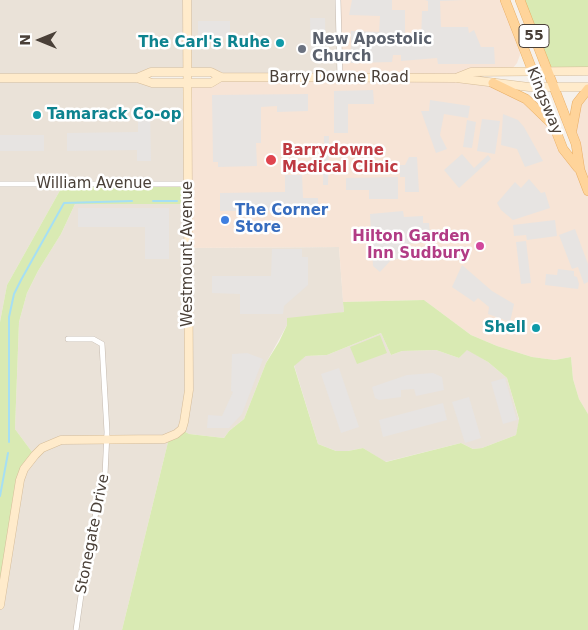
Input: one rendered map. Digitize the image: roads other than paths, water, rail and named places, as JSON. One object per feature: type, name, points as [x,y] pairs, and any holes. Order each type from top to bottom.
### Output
[{"type":"main road","name":"Kingsway","points":[[505,0],[563,149],[580,170]]},
{"type":"main road","name":"Kingsway","points":[[520,0],[576,144],[580,170],[588,191]]},
{"type":"main road","points":[[494,83],[526,99],[556,129]]},
{"type":"main road","points":[[571,132],[577,103],[588,88]]},
{"type":"street","name":"Westmount Avenue","points":[[106,438],[164,439],[182,429],[184,422],[189,390],[187,0]]},
{"type":"street","points":[[338,0],[340,78]]},
{"type":"street","name":"Barry Downe Road","points":[[456,78],[471,72],[588,71]]},
{"type":"street","name":"Barry Downe Road","points":[[138,78],[151,72],[211,72],[221,77],[456,78],[540,88],[588,88]]},
{"type":"street","name":"Barry Downe Road","points":[[0,78],[138,78],[152,84],[187,84],[210,83],[221,77]]},
{"type":"street","name":"William Avenue","points":[[0,184],[187,184]]},
{"type":"street","name":"Stonegate Drive","points":[[68,339],[93,339],[102,344],[106,438],[105,475],[88,546],[76,630]]},
{"type":"street","points":[[0,605],[20,480],[24,469],[35,455],[51,443],[71,438],[106,438]]},
{"type":"waterway","points":[[9,442],[9,317],[14,294],[21,280],[64,203],[132,201]]},
{"type":"waterway","points":[[153,201],[177,201]]},
{"type":"waterway","points":[[0,496],[8,453]]},
{"type":"place","name":"The Carl's Ruhe","points":[[280,43]]},
{"type":"place","name":"New Apostolic Church","points":[[302,49]]},
{"type":"place","name":"Tamarack Co-op","points":[[37,115]]},
{"type":"place","name":"Barrydowne Medical Clinic","points":[[271,160]]},
{"type":"place","name":"The Corner Store","points":[[225,220]]},
{"type":"place","name":"Hilton Garden Inn Sudbury","points":[[480,246]]},
{"type":"place","name":"Shell","points":[[536,328]]}]
